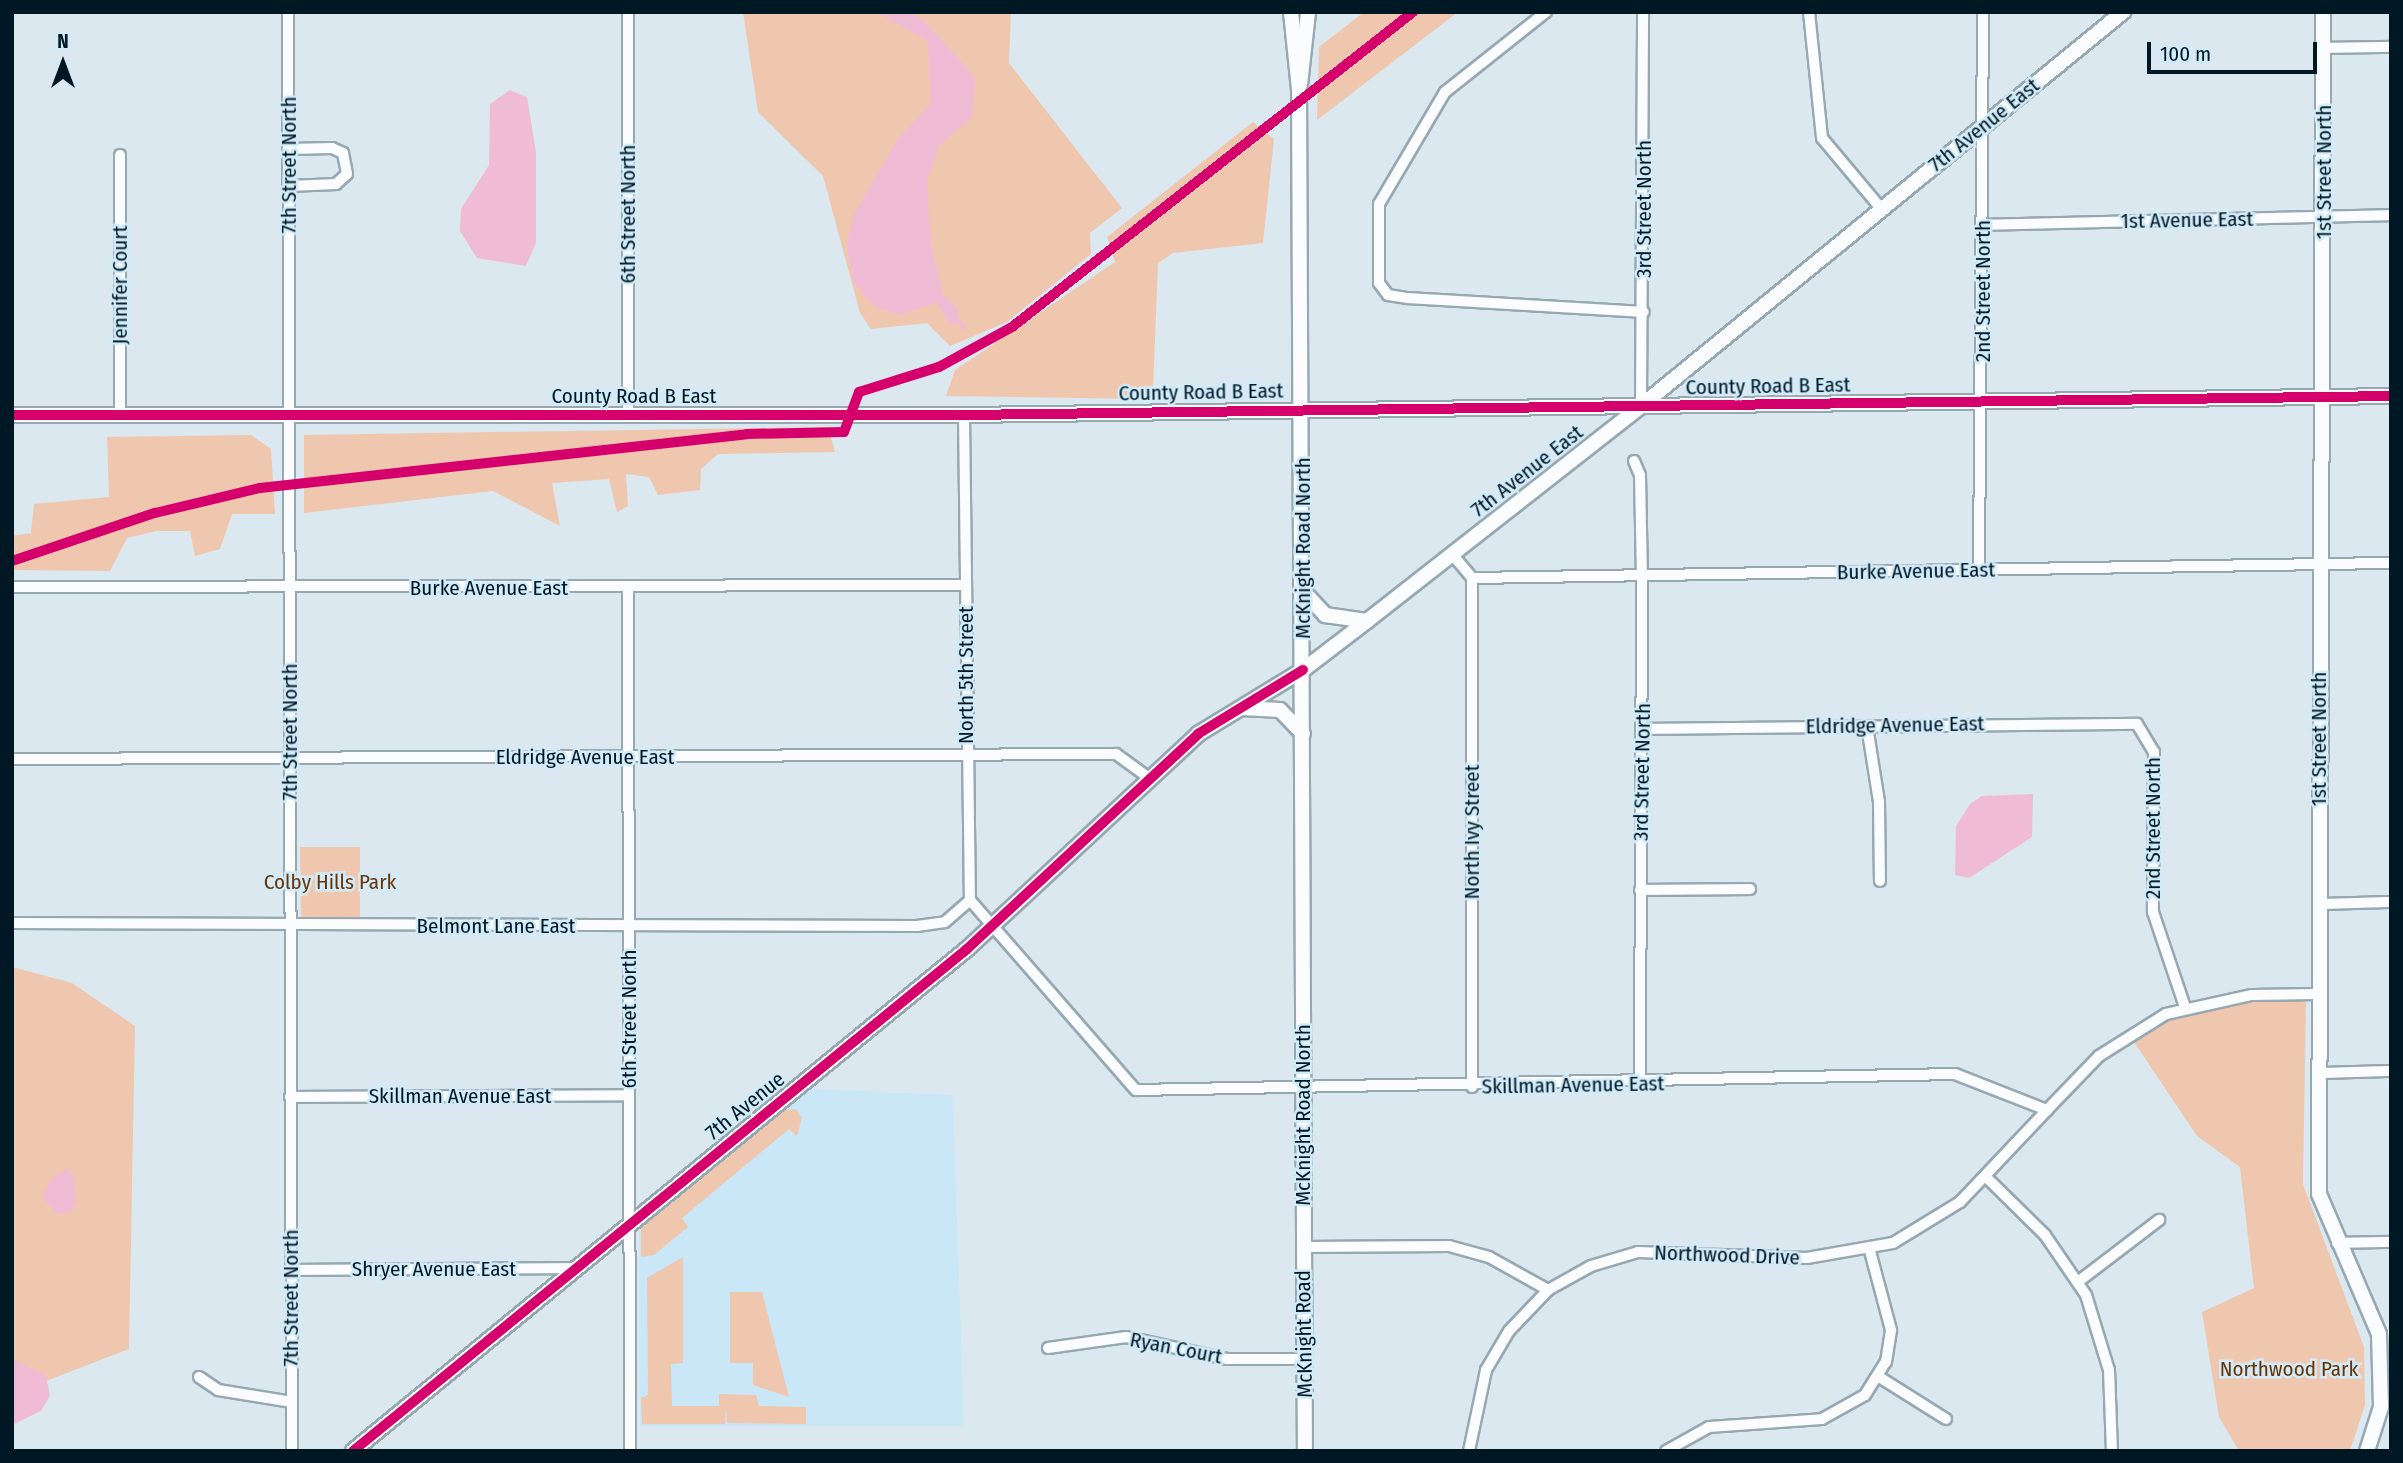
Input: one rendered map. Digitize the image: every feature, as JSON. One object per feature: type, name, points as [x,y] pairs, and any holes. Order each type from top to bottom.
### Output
[{"type":"street","name":"7th Street North","points":[[288,12],[292,1451]]},
{"type":"street","name":"6th Street North","points":[[628,12],[628,416]]},
{"type":"street","name":"McKnight Road North","points":[[1292,12],[1299,90],[1303,592],[1303,1217]]},
{"type":"street","name":"McKnight Road North","points":[[1299,90],[1308,12]]},
{"type":"street","points":[[1546,12],[1445,92],[1379,204],[1379,284],[1388,295],[1408,298],[1644,312]]},
{"type":"street","name":"3rd Street North","points":[[1642,406],[1643,12]]},
{"type":"street","points":[[1809,12],[1822,138],[1880,207]]},
{"type":"street","name":"2nd Street North","points":[[1979,569],[1983,402],[1983,12]]},
{"type":"street","name":"7th Avenue East","points":[[1149,778],[1233,709],[1303,670],[1642,406],[1880,207],[2123,12]]},
{"type":"street","name":"1st Street North","points":[[2323,12],[2324,216],[2317,994],[2319,1194],[2336,1243],[2379,1334],[2386,1407],[2367,1451]]},
{"type":"street","points":[[2324,48],[2391,47]]},
{"type":"street","points":[[289,149],[339,151],[347,174],[336,184],[289,186]]},
{"type":"street","name":"Jennifer Court","points":[[120,155],[120,416]]},
{"type":"street","name":"1st Avenue East","points":[[1983,225],[2391,215]]},
{"type":"street","name":"County Road B East","points":[[12,415],[964,415],[2391,396]]},
{"type":"street","name":"North 5th Street","points":[[964,415],[966,755],[970,900]]},
{"type":"street","name":"3rd Street North","points":[[1634,461],[1640,475],[1642,577],[1640,1084]]},
{"type":"street","points":[[1452,554],[1472,578]]},
{"type":"street","name":"Burke Avenue East","points":[[1472,578],[2391,563]]},
{"type":"street","name":"North Ivy Street","points":[[1472,578],[1472,1087]]},
{"type":"street","name":"Burke Avenue East","points":[[12,587],[290,589],[965,585]]},
{"type":"street","name":"6th Street North","points":[[628,587],[630,1451]]},
{"type":"street","points":[[1303,592],[1325,615],[1367,621]]},
{"type":"street","points":[[1233,709],[1266,704],[1296,720],[1303,734]]},
{"type":"street","name":"Eldridge Avenue East","points":[[1643,729],[2119,721],[2145,730]]},
{"type":"street","points":[[1867,726],[1879,802],[1880,881]]},
{"type":"street","name":"2nd Street North","points":[[2145,730],[2154,752],[2153,912],[2185,1007]]},
{"type":"street","name":"Eldridge Avenue East","points":[[12,759],[1116,754],[1149,778]]},
{"type":"street","name":"7th Avenue","points":[[353,1451],[994,925],[1149,778]]},
{"type":"street","points":[[1640,890],[1751,889]]},
{"type":"street","points":[[970,900],[994,925]]},
{"type":"street","name":"Belmont Lane East","points":[[12,923],[290,928],[917,926],[945,922],[970,900]]},
{"type":"street","points":[[2319,904],[2391,902]]},
{"type":"street","name":"Skillman Avenue East","points":[[994,925],[1136,1090],[1301,1091],[1955,1074],[2047,1110]]},
{"type":"street","points":[[2047,1110],[2119,1040],[2185,1007],[2252,995],[2317,994]]},
{"type":"street","points":[[2319,1073],[2391,1071]]},
{"type":"street","name":"Skillman Avenue East","points":[[290,1097],[629,1095]]},
{"type":"street","name":"Northwood Drive","points":[[1469,1451],[1486,1370],[1509,1331],[1548,1290],[1591,1266],[1638,1252],[1807,1258],[1870,1251],[1940,1217],[1985,1176],[2047,1110]]},
{"type":"street","points":[[1985,1176],[2045,1235],[2079,1282],[2109,1370],[2112,1451]]},
{"type":"street","name":"McKnight Road","points":[[1303,1217],[1306,1451]]},
{"type":"street","points":[[2079,1282],[2160,1220]]},
{"type":"street","points":[[2336,1243],[2391,1242]]},
{"type":"street","points":[[1303,1247],[1449,1246],[1489,1258],[1548,1290]]},
{"type":"street","points":[[1666,1451],[1709,1427],[1822,1419],[1852,1405],[1880,1377],[1891,1330],[1870,1251]]},
{"type":"street","name":"Shryer Avenue East","points":[[291,1270],[576,1268]]},
{"type":"street","name":"Ryan Court","points":[[1048,1348],[1126,1338],[1227,1359],[1305,1359]]},
{"type":"street","points":[[199,1377],[218,1390],[292,1402]]},
{"type":"street","points":[[1880,1377],[1946,1419]]},
{"type":"shaded area","points":[[876,12],[911,12],[923,20],[975,77],[972,117],[939,146],[927,181],[931,245],[943,295],[957,308],[959,321],[950,325],[937,302],[901,315],[875,307],[854,283],[847,246],[853,216],[899,137],[931,104],[928,41]]},
{"type":"shaded area","points":[[510,90],[527,97],[536,152],[536,243],[526,266],[477,258],[460,231],[461,209],[489,165],[490,104]]},
{"type":"shaded area","points":[[2033,794],[2032,837],[1969,878],[1955,875],[1956,826],[1970,804],[1982,796]]},
{"type":"shaded area","points":[[808,1089],[953,1095],[964,1426],[640,1426],[639,1231]]},
{"type":"shaded area","points":[[66,1169],[73,1175],[76,1202],[71,1211],[58,1215],[42,1197],[52,1178]]},
{"type":"shaded area","points":[[12,1359],[46,1375],[50,1396],[41,1411],[12,1425]]},
{"type":"green space","points":[[743,12],[1011,12],[1009,63],[1122,208],[1090,233],[1091,254],[1007,322],[950,346],[927,323],[871,329],[860,313],[823,176],[758,112]]},
{"type":"green space","points":[[1364,12],[1458,12],[1317,120],[1319,47]]},
{"type":"green space","points":[[1253,122],[1274,139],[1263,243],[1173,253],[1158,263],[1153,389],[1141,399],[946,396],[955,370],[1115,262],[1107,237]]},
{"type":"green space","points":[[828,427],[835,452],[718,454],[701,469],[700,490],[658,495],[649,477],[626,474],[628,506],[617,512],[609,479],[552,483],[560,526],[493,491],[304,513],[304,435]]},
{"type":"green space","points":[[251,435],[271,449],[275,514],[232,514],[220,549],[195,556],[190,531],[156,531],[127,538],[110,571],[12,570],[12,536],[31,533],[34,504],[109,497],[107,437]]},
{"type":"green space","name":"Colby Hills Park","points":[[300,847],[360,847],[360,917],[301,918]]},
{"type":"green space","points":[[12,967],[72,983],[135,1026],[129,1349],[12,1394]]},
{"type":"green space","name":"Northwood Park","points":[[2306,997],[2303,1184],[2364,1347],[2365,1405],[2350,1451],[2239,1451],[2219,1417],[2202,1312],[2254,1288],[2240,1167],[2197,1136],[2134,1042],[2171,1018],[2207,1007]]},
{"type":"green space","points":[[796,1109],[802,1118],[797,1136],[789,1129],[682,1218],[688,1227],[654,1255],[641,1257],[641,1228],[785,1110]]},
{"type":"green space","points":[[683,1257],[683,1363],[671,1364],[672,1406],[719,1406],[719,1394],[756,1395],[759,1406],[806,1407],[806,1424],[727,1423],[726,1409],[725,1424],[642,1424],[641,1398],[648,1395],[647,1278]]},
{"type":"green space","points":[[730,1292],[762,1292],[789,1397],[753,1385],[753,1363],[730,1363]]},
{"type":"waterway","points":[[959,321],[965,328]]},
{"type":"cycle path","points":[[12,561],[155,513],[260,488],[747,434],[844,432],[859,392],[939,367],[1012,327],[1413,12]]},
{"type":"cycle path","points":[[12,415],[964,415],[2391,396]]},
{"type":"cycle path","points":[[353,1451],[967,949],[1198,734],[1303,670]]}]
